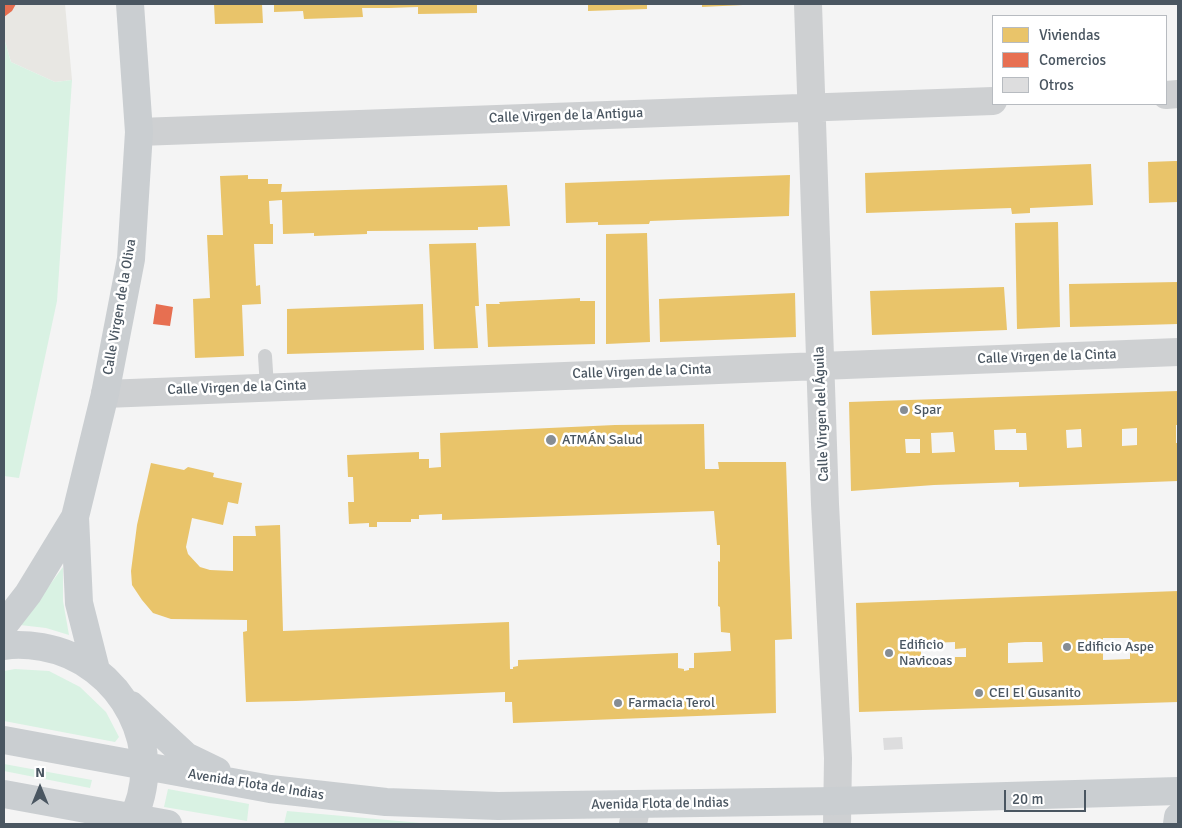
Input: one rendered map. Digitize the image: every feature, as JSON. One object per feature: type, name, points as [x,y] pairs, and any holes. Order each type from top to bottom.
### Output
[{"type":"main road","name":"Calle Virgen de la Oliva","points":[[96,670],[79,603],[76,517],[106,394],[131,259],[139,132],[130,4]]},
{"type":"main road","name":"Calle Virgen de la Oliva","points":[[4,625],[28,594],[76,517]]},
{"type":"main road","points":[[4,646],[31,645],[54,650],[76,658],[96,670],[186,756],[243,784]]},
{"type":"main road","points":[[118,692],[129,709],[137,727],[142,746],[144,767],[141,793],[132,821]]},
{"type":"main road","name":"Avenida Flota de Indias","points":[[4,740],[287,792],[386,802],[635,814],[837,813],[1178,791]]},
{"type":"main road","points":[[4,794],[132,821],[168,824]]},
{"type":"main road","points":[[1177,824],[1178,817]]},
{"type":"street","name":"Calle Virgen del Águila","points":[[808,4],[825,504],[838,758],[837,813]]},
{"type":"street","name":"Calle Virgen de la Antigua","points":[[139,132],[992,101]]},
{"type":"street","name":"Calle Virgen de la Cinta","points":[[106,394],[1178,352]]},
{"type":"lane","points":[[265,356],[267,387]]},
{"type":"shaded area","points":[[4,4],[65,4],[72,80],[55,82],[11,62],[4,38]]},
{"type":"green space","points":[[4,38],[11,62],[55,82],[72,80],[57,301],[19,478],[4,476]]},
{"type":"green space","points":[[63,567],[63,601],[69,635],[46,628],[20,625]]},
{"type":"green space","points":[[15,669],[49,671],[80,687],[106,712],[119,737],[115,742],[4,721],[4,671]]},
{"type":"green space","points":[[4,764],[92,780],[90,788],[4,771]]},
{"type":"green space","points":[[168,789],[249,804],[247,821],[164,807]]},
{"type":"green space","points":[[287,811],[432,824],[284,824]]},
{"type":"building: Viviendas","points":[[214,4],[262,4],[263,23],[215,24]]},
{"type":"building: Viviendas","points":[[274,4],[477,4],[477,13],[418,14],[418,7],[362,8],[363,17],[304,19],[303,11],[274,12]]},
{"type":"building: Viviendas","points":[[588,4],[647,4],[647,9],[588,11]]},
{"type":"building: Viviendas","points":[[702,4],[743,4],[743,5],[702,7]]},
{"type":"building: Viviendas","points":[[1178,161],[1178,202],[1149,203],[1148,162]]},
{"type":"building: Viviendas","points":[[1091,164],[1093,205],[1030,208],[1030,213],[1012,214],[1011,208],[866,213],[865,173]]},
{"type":"building: Viviendas","points":[[248,175],[248,179],[268,179],[268,184],[282,184],[281,192],[507,185],[510,226],[478,227],[478,230],[367,231],[367,234],[314,236],[314,233],[283,234],[282,200],[269,201],[270,224],[273,224],[273,244],[254,244],[256,286],[260,285],[261,304],[242,305],[244,356],[195,358],[193,299],[210,298],[207,235],[223,235],[220,176]]},
{"type":"building: Viviendas","points":[[790,175],[789,216],[650,221],[649,224],[598,225],[598,222],[566,223],[565,183]]},
{"type":"building: Viviendas","points":[[1058,222],[1060,327],[1017,329],[1015,223]]},
{"type":"building: Viviendas","points":[[647,233],[650,342],[606,344],[606,234]]},
{"type":"building: Viviendas","points":[[476,243],[479,306],[475,306],[478,348],[434,349],[429,244]]},
{"type":"building: Viviendas","points":[[1178,282],[1178,324],[1070,327],[1069,284]]},
{"type":"building: Viviendas","points":[[1004,287],[1007,330],[872,335],[870,291]]},
{"type":"building: Viviendas","points":[[795,293],[796,337],[660,342],[659,299]]},
{"type":"building: Viviendas","points":[[580,298],[580,301],[595,301],[595,344],[488,347],[486,304]]},
{"type":"building: Viviendas","points":[[423,304],[424,350],[287,354],[287,309]]},
{"type":"building: Viviendas","points":[[1178,391],[1176,443],[1178,443],[1178,481],[1019,487],[1019,482],[934,485],[851,491],[849,402]],"holes":[[[1137,428],[1137,445],[1122,446],[1122,429]],[[1016,429],[1016,433],[1026,433],[1027,450],[995,450],[994,430]],[[1081,429],[1082,447],[1067,448],[1066,430]],[[953,432],[955,452],[932,453],[931,433]],[[905,439],[920,439],[920,453],[906,453]]]},
{"type":"building: Viviendas","points":[[704,424],[705,469],[719,469],[718,462],[786,462],[792,639],[775,640],[776,713],[513,723],[512,702],[505,702],[505,692],[246,702],[243,632],[247,631],[247,620],[171,619],[153,613],[132,585],[131,571],[137,525],[151,463],[184,470],[188,467],[214,473],[213,477],[242,483],[238,504],[228,502],[223,525],[192,518],[186,547],[188,554],[200,567],[210,570],[233,571],[233,536],[256,536],[255,526],[280,525],[283,631],[509,622],[510,669],[518,666],[518,660],[678,653],[678,668],[684,669],[684,671],[689,670],[689,668],[694,668],[694,653],[731,651],[730,633],[721,632],[720,607],[718,606],[720,545],[717,545],[714,511],[442,520],[442,514],[419,515],[419,519],[411,519],[411,522],[377,522],[377,527],[369,527],[369,523],[349,524],[348,502],[354,502],[353,477],[348,477],[347,455],[419,452],[419,459],[429,459],[429,468],[441,467],[440,433],[615,425]]},
{"type":"building: Viviendas","points":[[1178,591],[1178,702],[859,712],[856,603]],"holes":[[[1103,638],[1129,638],[1130,642],[1141,642],[1141,651],[1130,651],[1130,659],[1103,660],[1103,652],[1093,653],[1092,644],[1103,644]],[[955,642],[955,649],[966,648],[966,657],[955,657],[955,663],[932,664],[932,658],[921,659],[921,650],[931,649],[931,643]],[[1042,642],[1043,662],[1008,663],[1008,643]]]},
{"type":"building: Comercios","points":[[4,4],[16,4],[12,11],[4,17]]},
{"type":"building: Comercios","points":[[156,304],[173,307],[170,326],[153,324]]},
{"type":"building: Otros","points":[[902,737],[903,749],[884,750],[883,738]]},
{"type":"place","name":"Spar","points":[[904,410]]},
{"type":"place","name":"ATMÁN Salud","points":[[551,440]]},
{"type":"place","name":"Edificio Aspe","points":[[1067,647]]},
{"type":"place","name":"Edificio Navicoas","points":[[889,653]]},
{"type":"place","name":"CEI El Gusanito","points":[[979,693]]},
{"type":"place","name":"Farmacia Terol","points":[[618,703]]}]
